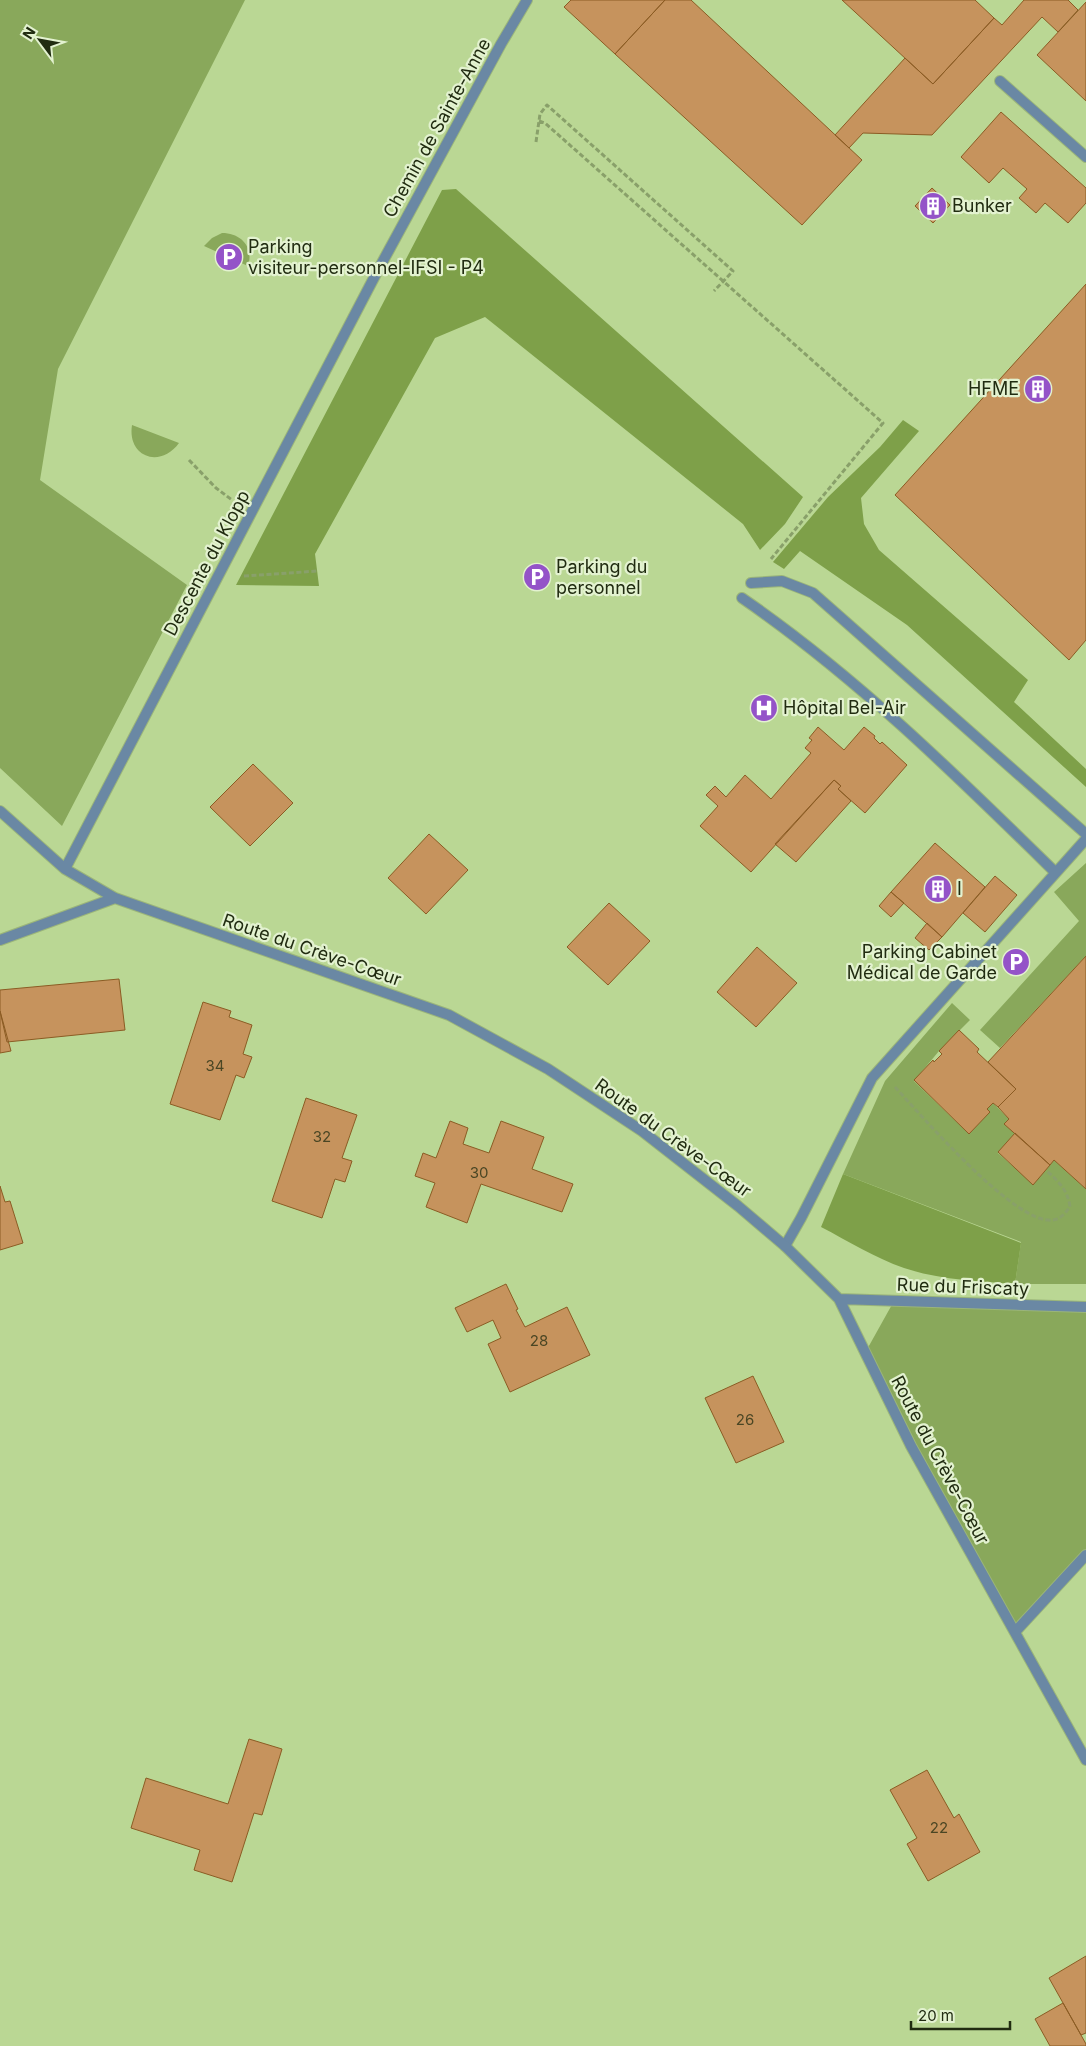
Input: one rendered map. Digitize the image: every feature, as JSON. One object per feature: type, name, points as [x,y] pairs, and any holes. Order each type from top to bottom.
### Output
[{"type":"street","name":"Chemin de Sainte-Anne","points":[[377,272],[501,44],[527,0]]},
{"type":"street","points":[[1000,81],[1086,157]]},
{"type":"street","name":"Descente du Klopp","points":[[65,869],[377,272]]},
{"type":"street","points":[[751,583],[782,581],[813,592],[1086,834]]},
{"type":"street","points":[[742,598],[777,622],[832,665],[924,746],[1055,872]]},
{"type":"street","name":"Route du Crève-Cœur","points":[[0,811],[65,869],[115,898],[449,1015],[548,1069],[642,1132],[738,1206],[785,1246],[839,1299],[911,1446],[1086,1760]]},
{"type":"street","points":[[785,1246],[872,1078],[1086,839]]},
{"type":"street","points":[[0,940],[115,898]]},
{"type":"street","name":"Rue du Friscaty","points":[[839,1299],[1086,1307]]},
{"type":"street","points":[[1015,1632],[1086,1555]]},
{"type":"path","points":[[536,142],[540,114],[547,105],[733,271],[714,291]]},
{"type":"path","points":[[539,121],[545,123],[883,423],[751,583]]},
{"type":"path","points":[[879,1070],[946,1141],[1001,1195],[1035,1218],[1052,1220],[1062,1217],[1070,1207],[1069,1196],[1062,1185],[1046,1170]]},
{"type":"green space","points":[[0,0],[245,0],[58,369],[40,480],[187,585],[62,826],[0,768]]},
{"type":"green space","points":[[456,189],[803,497],[785,524],[760,550],[743,524],[485,317],[435,338],[315,554],[319,586],[236,585],[442,190]]},
{"type":"green space","points":[[222,233],[235,235],[244,242],[249,253],[248,266],[204,246],[212,238]]},
{"type":"green space","points":[[903,420],[919,431],[861,498],[864,524],[879,550],[1028,680],[1014,702],[1086,769],[1086,787],[907,625],[800,551],[784,569],[773,562],[828,497],[880,447]]},
{"type":"green space","points":[[132,425],[179,443],[163,456],[146,456],[135,445],[132,436]]},
{"type":"green space","points":[[1086,863],[1086,956],[1000,1048],[980,1030],[1079,921],[1054,892]]},
{"type":"green space","points":[[952,1003],[970,1020],[939,1051],[914,1081],[969,1134],[989,1112],[987,1109],[993,1103],[1009,1119],[1005,1124],[1015,1133],[998,1153],[1033,1184],[1054,1160],[1086,1189],[1086,1284],[1015,1284],[1021,1242],[843,1174],[885,1081]]},
{"type":"green space","points":[[843,1174],[1021,1243],[1015,1284],[931,1275],[904,1268],[862,1249],[821,1227]]},
{"type":"green space","points":[[894,1301],[1086,1307],[1086,1555],[1015,1632],[865,1353]]},
{"type":"building","points":[[571,0],[665,0],[615,54],[564,7]]},
{"type":"building","points":[[665,0],[691,0],[862,160],[802,225],[615,54]]},
{"type":"building","points":[[842,0],[975,0],[994,18],[933,84]]},
{"type":"building","points":[[1024,0],[1068,0],[1078,10],[1058,32],[1042,17],[932,135],[863,133],[849,148],[835,135],[905,58],[933,84],[994,18],[1002,25]]},
{"type":"building","points":[[1086,2],[1086,101],[1037,55]]},
{"type":"building","points":[[1001,112],[1086,188],[1086,203],[1068,223],[1045,203],[1036,213],[1019,198],[1027,189],[1003,168],[989,183],[961,157]]},
{"type":"building","name":"Bunker","points":[[932,188],[950,205],[933,223],[915,206]]},
{"type":"building","name":"HFME","points":[[1086,284],[1086,640],[1069,660],[895,495]]},
{"type":"building","points":[[818,727],[844,750],[864,727],[875,736],[874,738],[880,744],[882,742],[907,765],[865,813],[838,789],[841,786],[834,780],[751,872],[700,826],[718,806],[706,795],[715,786],[726,797],[745,775],[771,799],[811,753],[805,748],[812,740],[809,738]]},
{"type":"building","points":[[253,764],[293,803],[250,846],[210,807]]},
{"type":"building","points":[[834,780],[841,786],[838,789],[851,801],[796,862],[775,844]]},
{"type":"building","points":[[429,834],[468,870],[426,914],[388,878]]},
{"type":"building","name":"I","points":[[935,843],[985,887],[942,937],[891,892]]},
{"type":"building","points":[[995,876],[1017,895],[985,932],[963,913]]},
{"type":"building","points":[[891,892],[904,903],[891,917],[879,906]]},
{"type":"building","points":[[609,903],[650,941],[608,985],[567,947]]},
{"type":"building","points":[[927,923],[942,937],[929,950],[915,938]]},
{"type":"building","points":[[757,947],[797,983],[756,1027],[717,992]]},
{"type":"building","points":[[1086,956],[1086,1189],[1054,1160],[1050,1165],[1004,1124],[1009,1119],[998,1107],[1016,1089],[988,1062]]},
{"type":"building","points":[[119,979],[125,1030],[7,1042],[0,1011],[0,990]]},
{"type":"building","points":[[203,1002],[231,1011],[229,1017],[252,1025],[243,1054],[252,1057],[244,1078],[236,1075],[220,1120],[170,1104]]},
{"type":"building","points":[[0,1011],[11,1051],[0,1053]]},
{"type":"building","points":[[959,1030],[979,1049],[977,1052],[1016,1089],[998,1107],[993,1103],[987,1109],[990,1112],[969,1134],[914,1080],[933,1060],[934,1062],[942,1054],[939,1051]]},
{"type":"building","points":[[306,1098],[357,1115],[342,1158],[352,1161],[345,1182],[335,1179],[322,1218],[272,1201]]},
{"type":"building","points":[[450,1121],[468,1128],[463,1144],[489,1153],[501,1121],[544,1137],[532,1169],[573,1184],[562,1212],[481,1184],[467,1223],[426,1207],[435,1183],[415,1176],[423,1153],[436,1158]]},
{"type":"building","points":[[1015,1133],[1050,1165],[1033,1185],[998,1152]]},
{"type":"building","points":[[0,1186],[5,1202],[10,1201],[23,1243],[0,1250]]},
{"type":"building","points":[[506,1284],[525,1327],[567,1307],[590,1355],[510,1392],[488,1344],[501,1338],[493,1320],[467,1332],[455,1308]]},
{"type":"building","points":[[753,1376],[784,1442],[736,1463],[705,1398]]},
{"type":"building","points":[[249,1739],[282,1749],[262,1815],[254,1813],[232,1882],[194,1870],[200,1850],[131,1828],[146,1778],[228,1804]]},
{"type":"building","points":[[927,1770],[954,1818],[959,1814],[980,1852],[928,1881],[907,1844],[917,1838],[890,1790]]},
{"type":"building","points":[[1086,1956],[1086,2033],[1081,2035],[1049,1978]]},
{"type":"building","points":[[1063,2003],[1086,2046],[1050,2046],[1035,2019]]},
{"type":"place","name":"Bunker","points":[[933,206]]},
{"type":"place","name":"Parking visiteur-personnel-IFSI - P4","points":[[229,257]]},
{"type":"place","name":"HFME","points":[[1038,389]]},
{"type":"place","name":"Parking du personnel","points":[[537,577]]},
{"type":"place","name":"Hôpital Bel-Air","points":[[764,708]]},
{"type":"place","name":"I","points":[[938,889]]},
{"type":"place","name":"Parking Cabinet Médical de Garde","points":[[1016,962]]}]
